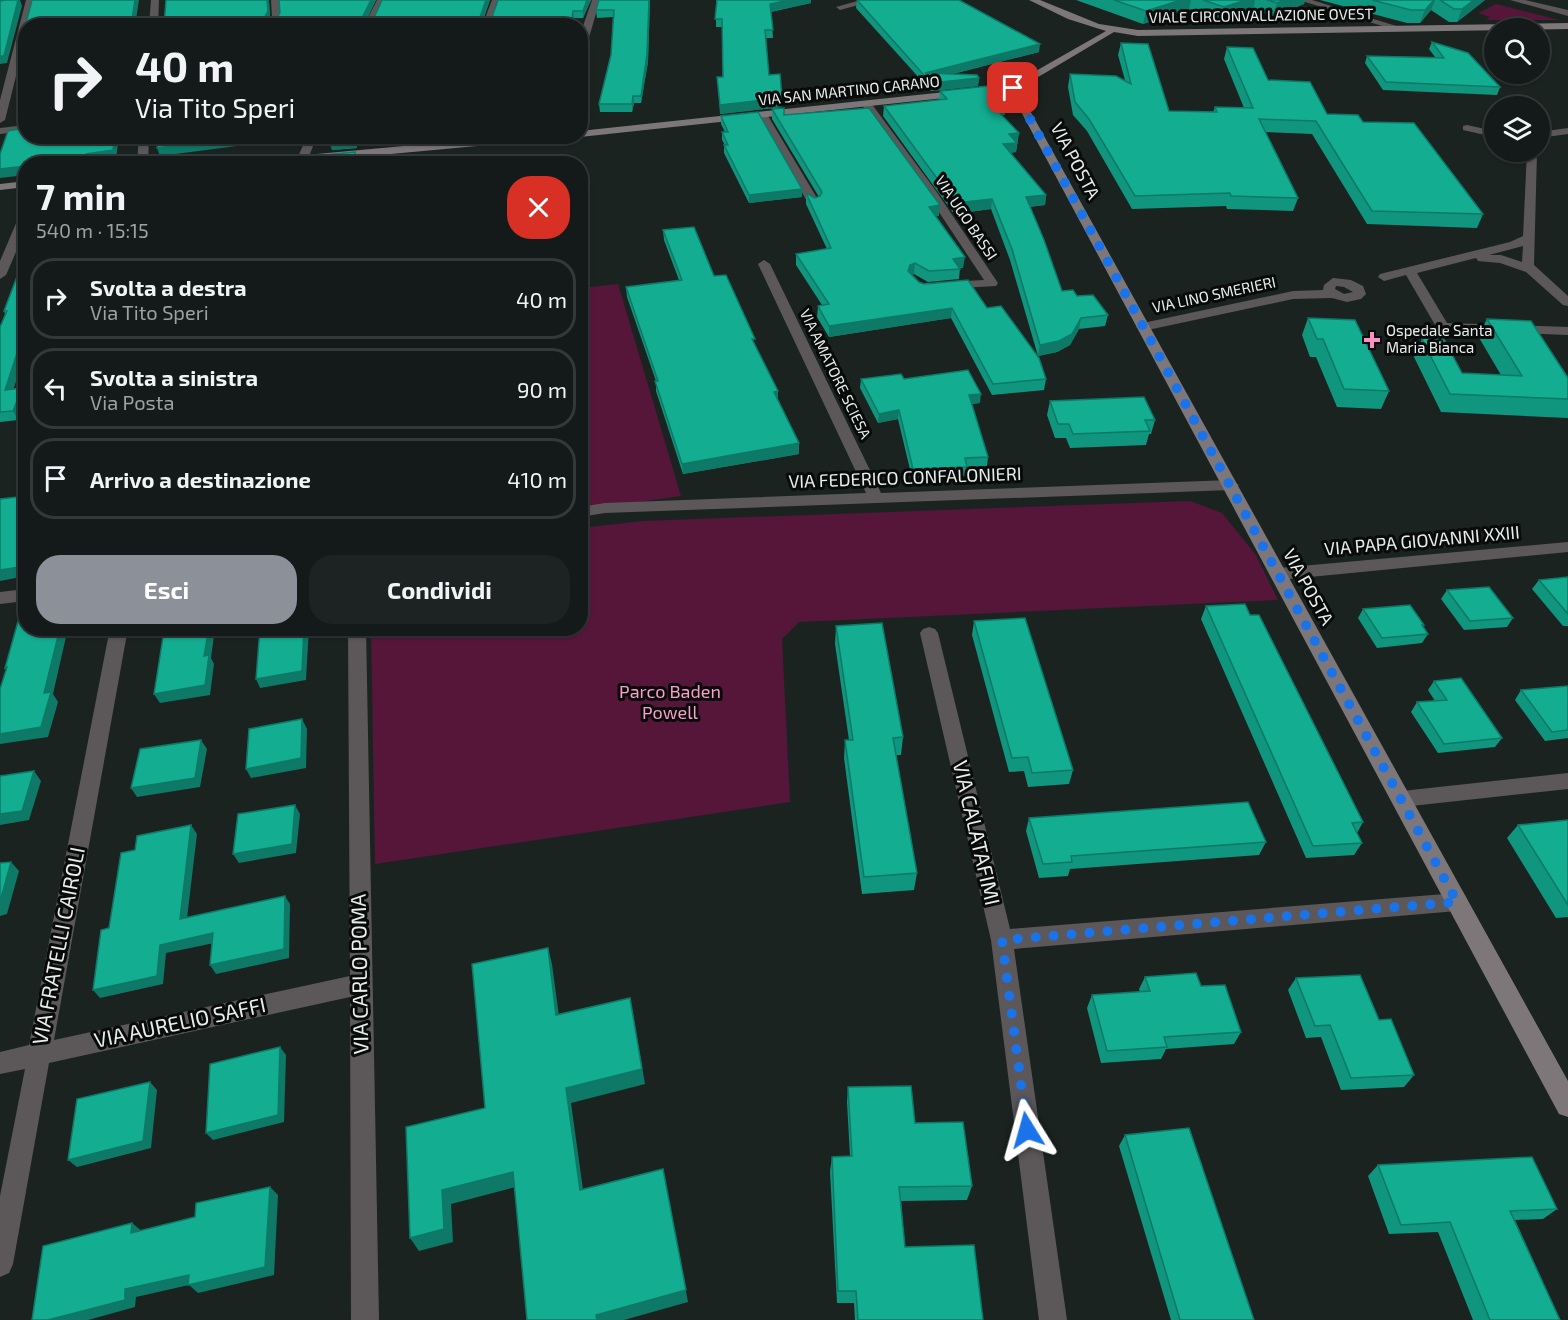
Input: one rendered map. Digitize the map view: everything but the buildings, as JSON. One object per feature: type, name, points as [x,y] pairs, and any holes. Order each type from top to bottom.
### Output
[{"type":"street","points":[[21,18],[25,0]]},
{"type":"street","points":[[154,18],[155,0]]},
{"type":"street","points":[[275,0],[276,18]]},
{"type":"street","points":[[372,18],[381,0]]},
{"type":"street","points":[[489,18],[496,0]]},
{"type":"street","points":[[588,26],[596,0]]},
{"type":"street","points":[[840,7],[873,0]]},
{"type":"street","name":"VIALE CIRCONVALLAZIONE OVEST","points":[[1033,0],[1089,25],[1111,31],[1138,33],[1568,26]]},
{"type":"street","points":[[1303,0],[1401,29]]},
{"type":"street","points":[[1514,0],[1568,13]]},
{"type":"street","points":[[1013,88],[1111,31]]},
{"type":"street","points":[[0,120],[18,34]]},
{"type":"street","name":"VIA SAN MARTINO CARANO","points":[[588,133],[1013,88]]},
{"type":"street","name":"VIA POSTA","points":[[1013,88],[1568,1105]]},
{"type":"street","name":"VIA UGO BASSI","points":[[867,105],[932,193],[992,283],[935,287]]},
{"type":"street","points":[[763,116],[814,203]]},
{"type":"street","points":[[1467,128],[1484,132]]},
{"type":"street","points":[[0,131],[18,129]]},
{"type":"street","points":[[1550,133],[1568,130]]},
{"type":"street","points":[[352,156],[474,144]]},
{"type":"street","points":[[1530,162],[1527,261],[1530,269]]},
{"type":"street","points":[[0,187],[18,185]]},
{"type":"street","points":[[0,275],[18,233]]},
{"type":"street","points":[[1384,276],[1442,264],[1520,243],[1529,238]]},
{"type":"street","points":[[1442,264],[1494,258],[1530,269],[1568,302]]},
{"type":"street","name":"VIA AMATORE SCIESA","points":[[764,264],[876,498]]},
{"type":"street","points":[[1410,271],[1443,327],[1568,331]]},
{"type":"street","name":"VIA LINO SMERIERI","points":[[1143,327],[1293,295],[1335,283]]},
{"type":"street","name":"VIA FEDERICO CONFALONIERI","points":[[588,511],[606,508],[1231,485]]},
{"type":"street","name":"VIA PAPA GIOVANNI XXIII","points":[[1279,574],[1568,547]]},
{"type":"street","points":[[0,598],[18,595]]},
{"type":"street","name":"VIA CALATAFIMI","points":[[928,633],[1002,940],[1053,1320]]},
{"type":"street","name":"VIA FRATELLI CAIROLI","points":[[0,1264],[117,636]]},
{"type":"street","name":"VIA CARLO POMA","points":[[357,636],[365,1320]]},
{"type":"street","points":[[1402,799],[1568,781]]},
{"type":"street","points":[[1002,940],[1457,902]]},
{"type":"street","name":"VIA AURELIO SAFFI","points":[[0,1063],[360,984]]},
{"type":"green space","points":[[1496,4],[1559,20],[1489,18],[1478,13]]},
{"type":"green space","points":[[618,284],[681,496],[588,509],[588,287]]},
{"type":"green space","name":"Parco Baden Powell","points":[[1190,501],[1222,513],[1256,555],[1278,600],[799,622],[782,639],[790,802],[375,864],[371,636],[588,636],[588,527],[643,521]]},
{"type":"place","name":"Ospedale Santa Maria Bianca","points":[[1372,340]]},
{"type":"route","points":[[1013,88],[1457,902],[1002,940],[1027,1130]]}]
